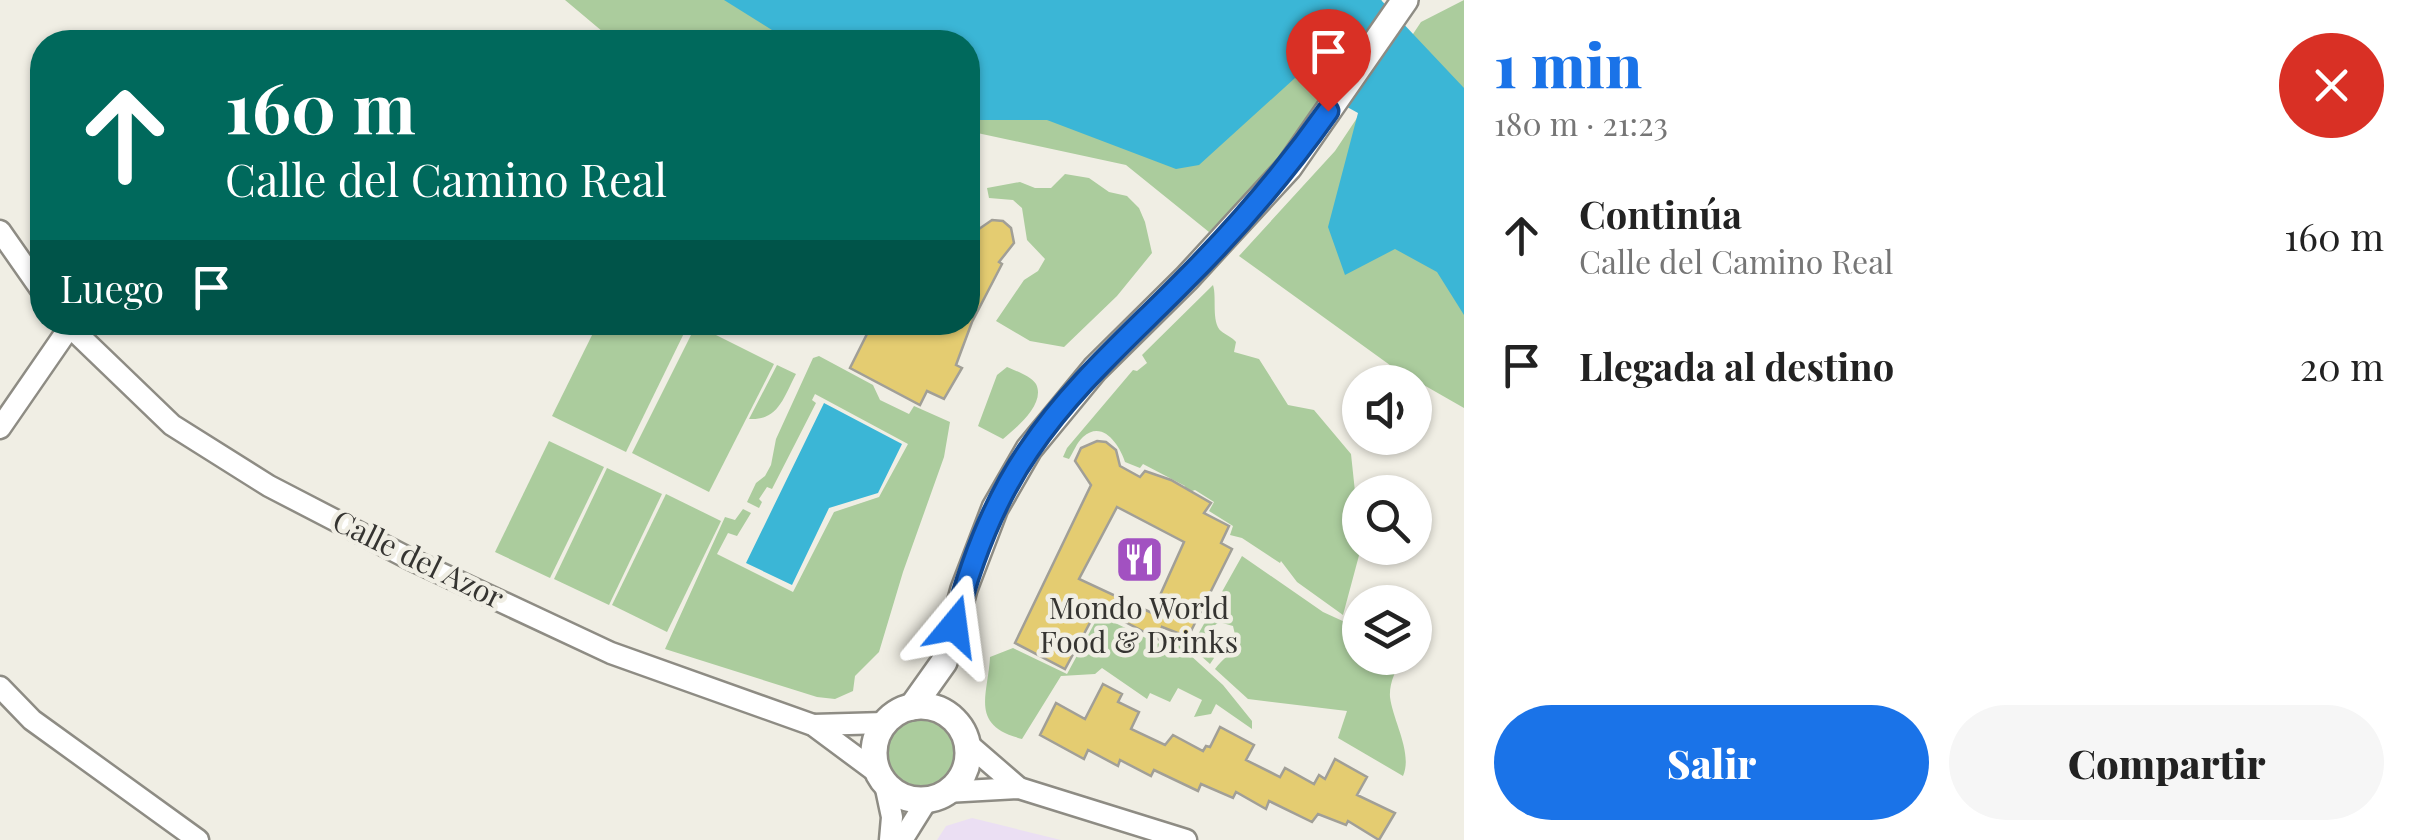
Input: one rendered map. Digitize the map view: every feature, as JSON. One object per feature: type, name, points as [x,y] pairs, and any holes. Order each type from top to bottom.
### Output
[{"type":"street","points":[[890,840],[892,817],[874,748],[885,723],[912,707],[944,662],[964,589],[995,508],[1029,449],[1095,369],[1188,278],[1289,166],[1405,0]]},
{"type":"street","points":[[0,231],[30,274]]},
{"type":"street","points":[[0,428],[60,335]]},
{"type":"street","name":"Calle del Azor","points":[[78,335],[172,425],[269,486],[410,559],[611,653],[813,725],[882,779]]},
{"type":"street","points":[[944,662],[951,718],[966,743],[1019,788]]},
{"type":"street","points":[[0,687],[32,720],[198,840]]},
{"type":"street","points":[[912,707],[932,708],[951,718]]},
{"type":"street","name":"Calle del Azor","points":[[813,725],[885,723]]},
{"type":"street","points":[[902,840],[936,796],[964,771],[966,743]]},
{"type":"street","points":[[882,779],[904,797],[1019,788],[1186,840]]},
{"type":"shaded area","points":[[972,818],[1061,840],[937,840],[946,826]]},
{"type":"green space","points":[[565,0],[1382,0],[1279,162],[1209,232],[1126,165],[980,134],[980,30],[601,30]]},
{"type":"green space","points":[[1464,0],[1464,408],[1432,390],[1432,365],[1390,365],[1239,256],[1335,151],[1421,22]]},
{"type":"green space","points":[[1065,174],[1089,178],[1109,192],[1127,196],[1139,208],[1152,253],[1117,296],[1064,347],[1030,341],[996,321],[1024,280],[1038,271],[1045,259],[1027,240],[1022,208],[1013,200],[989,198],[987,188],[1020,182],[1035,188],[1051,188]]},
{"type":"green space","points":[[1213,285],[1216,322],[1236,342],[1234,352],[1259,359],[1288,405],[1314,410],[1342,443],[1342,455],[1351,455],[1353,475],[1342,475],[1342,565],[1356,565],[1351,585],[1342,585],[1342,614],[1297,582],[1281,561],[1230,535],[1233,526],[1209,511],[1214,502],[1195,490],[1186,493],[1185,486],[1143,464],[1140,468],[1125,462],[1115,442],[1104,433],[1090,432],[1069,459],[1063,457],[1133,370],[1147,363],[1142,355]]},
{"type":"green space","points":[[592,335],[683,335],[626,452],[552,416]]},
{"type":"green space","points":[[691,335],[716,335],[774,364],[709,492],[632,453]]},
{"type":"green space","points":[[819,356],[873,385],[880,400],[909,414],[914,406],[950,422],[944,457],[879,652],[855,676],[853,691],[835,699],[817,697],[665,649],[725,517],[735,520],[743,509],[751,513],[737,536],[728,533],[717,554],[793,592],[834,512],[879,497],[908,444],[815,394],[812,400],[816,403],[772,489],[767,487],[759,499],[759,508],[747,502],[771,465],[776,439],[813,358]]},
{"type":"green space","points":[[777,365],[796,374],[784,398],[767,416],[749,419]]},
{"type":"green space","points":[[1007,367],[1031,379],[1038,392],[1028,415],[1003,439],[978,426],[997,375]]},
{"type":"green space","points":[[549,441],[604,467],[550,578],[495,552]]},
{"type":"green space","points":[[607,468],[662,494],[609,605],[554,579]]},
{"type":"green space","points":[[666,494],[721,521],[667,632],[612,605]]},
{"type":"green space","points":[[1242,556],[1323,612],[1342,621],[1342,675],[1395,675],[1390,697],[1406,757],[1403,776],[1338,738],[1347,711],[1248,699],[1215,669],[1237,643],[1233,626],[1219,622],[1206,632],[1202,644],[1214,658],[1210,664],[1191,647]]},
{"type":"green space","points":[[1099,615],[1158,644],[1167,634],[1223,685],[1252,721],[1252,729],[1216,704],[1211,714],[1194,717],[1202,700],[1178,688],[1170,702],[1150,693],[1147,699],[1102,668],[1095,674],[1061,676],[1022,739],[994,726],[985,707],[990,657],[1013,648],[1067,674]]},
{"type":"green space","points":[[920,720],[944,730],[954,754],[944,778],[920,788],[896,778],[886,754],[896,730]]},
{"type":"water","points":[[724,0],[1381,0],[1464,88],[1464,315],[1437,272],[1395,249],[1345,275],[1328,227],[1358,113],[1295,78],[1199,165],[1176,169],[1047,120],[980,120],[980,30],[772,30]]},
{"type":"water","points":[[824,403],[902,444],[878,493],[829,508],[792,585],[746,563]]},
{"type":"building","points":[[992,220],[1003,221],[1011,228],[1014,243],[999,262],[1002,264],[980,307],[980,228]]},
{"type":"building","points":[[866,335],[967,335],[956,365],[962,368],[944,399],[927,391],[920,405],[850,368]]},
{"type":"building","points":[[1097,441],[1106,442],[1116,450],[1120,466],[1140,477],[1145,471],[1171,480],[1211,503],[1204,513],[1229,526],[1221,543],[1232,549],[1188,637],[1162,627],[1158,639],[1098,608],[1065,669],[1015,643],[1091,485],[1075,461],[1081,448]],"holes":[[[1117,507],[1184,542],[1152,613],[1079,579]]]},
{"type":"building","points":[[1103,684],[1122,694],[1118,702],[1139,712],[1131,729],[1165,745],[1173,735],[1203,751],[1210,747],[1220,727],[1254,745],[1246,760],[1280,777],[1285,768],[1314,784],[1319,775],[1325,779],[1335,759],[1367,777],[1357,795],[1395,813],[1379,840],[1348,821],[1346,825],[1318,814],[1312,822],[1269,801],[1266,809],[1236,792],[1233,798],[1201,784],[1198,791],[1154,770],[1151,776],[1120,760],[1118,766],[1088,750],[1084,759],[1040,735],[1056,703],[1085,719]]},
{"type":"place","name":"Mondo World Food & Drinks","points":[[1139,560]]},
{"type":"route","points":[[954,626],[995,508],[1029,449],[1095,369],[1188,278],[1289,166],[1328,111]]}]
